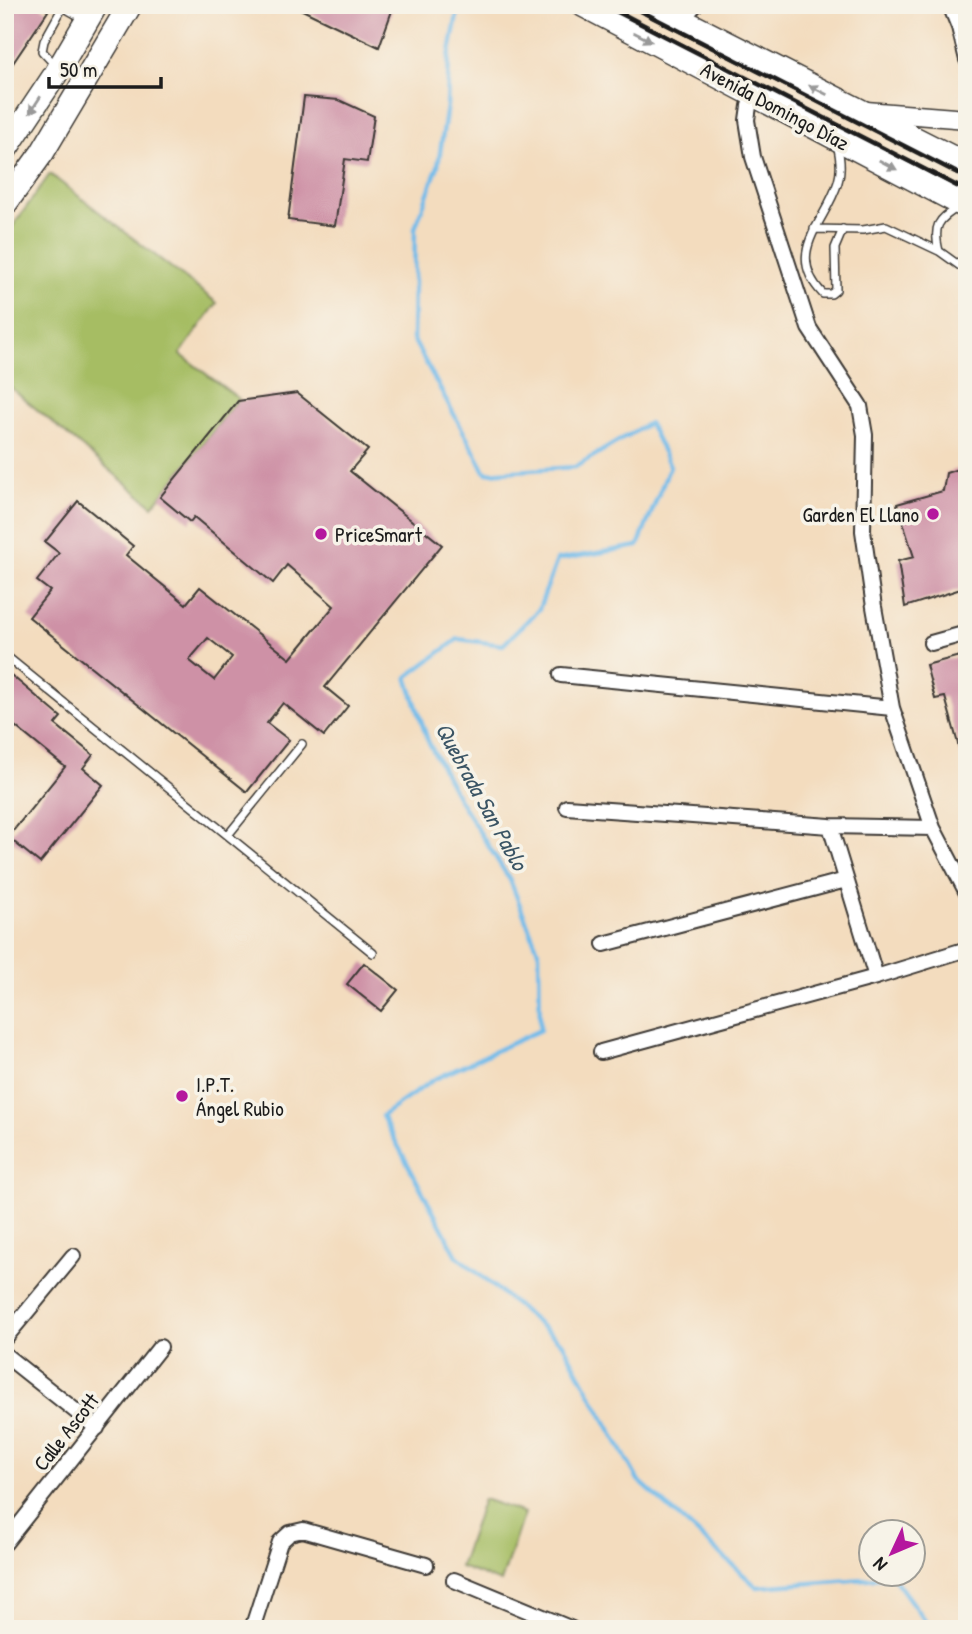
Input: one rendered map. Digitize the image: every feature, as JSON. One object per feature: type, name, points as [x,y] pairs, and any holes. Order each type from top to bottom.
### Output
[{"type":"main road","points":[[96,63],[99,41],[116,5]]},
{"type":"main road","points":[[5,204],[42,153],[130,5]]},
{"type":"main road","name":"Avenida Domingo Díaz","points":[[583,5],[965,206]]},
{"type":"main road","name":"Avenida Domingo Díaz","points":[[652,5],[688,13],[858,110],[967,165]]},
{"type":"main road","points":[[42,153],[9,139],[59,68],[92,13]]},
{"type":"street","points":[[950,5],[959,27],[967,60]]},
{"type":"street","points":[[754,94],[748,106],[747,120],[753,157],[809,327],[860,406],[865,435],[863,531],[892,708],[933,828],[961,873],[967,894]]},
{"type":"street","points":[[858,110],[967,120]]},
{"type":"street","points":[[931,643],[967,633]]},
{"type":"street","points":[[561,675],[892,708]]},
{"type":"street","points":[[567,807],[830,826],[933,828]]},
{"type":"street","points":[[830,826],[876,977]]},
{"type":"street","points":[[604,944],[846,880]]},
{"type":"street","points":[[601,1052],[876,977],[967,949]]},
{"type":"street","points":[[5,1338],[73,1256]]},
{"type":"street","name":"Calle Ascott","points":[[5,1543],[160,1347]]},
{"type":"street","points":[[5,1355],[97,1428]]},
{"type":"street","points":[[252,1629],[280,1542],[290,1533],[303,1530],[426,1565]]},
{"type":"street","points":[[454,1580],[572,1629]]},
{"type":"lane","points":[[59,68],[48,60],[42,51],[44,41],[63,6],[92,13]]},
{"type":"lane","points":[[834,136],[840,156],[839,179],[831,201],[808,242],[807,270],[823,294],[831,295],[836,290],[835,248],[843,229]]},
{"type":"lane","points":[[939,251],[935,233],[939,222],[950,212],[965,206]]},
{"type":"lane","points":[[814,229],[863,230],[886,226],[939,251],[967,271]]},
{"type":"lane","points":[[792,276],[807,270]]},
{"type":"lane","points":[[5,655],[373,953]]},
{"type":"lane","points":[[228,835],[302,744]]},
{"type":"green space","points":[[50,174],[217,303],[180,354],[239,399],[153,506],[5,383],[5,237]]},
{"type":"green space","points":[[483,1499],[524,1513],[501,1582],[460,1567]]},
{"type":"building","points":[[5,5],[38,5],[48,11],[5,75]]},
{"type":"building","points":[[292,5],[394,5],[379,47]]},
{"type":"building","points":[[304,97],[339,100],[374,116],[367,162],[345,159],[335,226],[288,220]]},
{"type":"building","points":[[297,393],[368,450],[350,471],[442,545],[325,687],[348,706],[324,736],[283,703],[267,723],[289,740],[247,792],[29,617],[50,591],[37,581],[59,553],[45,542],[78,501],[133,546],[126,555],[186,604],[200,587],[290,659],[334,606],[287,565],[273,583],[194,517],[190,522],[160,497],[238,401]],"holes":[[[208,638],[232,657],[214,680],[189,660]]]},
{"type":"building","name":"Garden El Llano","points":[[967,466],[967,587],[905,607],[898,561],[914,557],[897,504],[943,491],[946,473]]},
{"type":"building","points":[[967,654],[967,762],[963,762],[945,697],[935,699],[926,665]]},
{"type":"building","points":[[5,670],[61,717],[55,724],[93,755],[83,768],[103,785],[40,863],[8,837],[65,767],[5,718]]},
{"type":"building","points":[[364,963],[398,990],[381,1011],[347,984]]},
{"type":"waterway","name":"Quebrada San Pablo","points":[[459,5],[449,57],[447,106],[438,166],[415,228],[413,339],[486,473],[575,467],[649,423],[670,466],[638,546],[557,560],[539,609],[503,645],[458,639],[407,677],[428,741],[458,798],[510,880],[539,953],[540,1030],[433,1080],[382,1116],[457,1256],[563,1344],[638,1480],[757,1587],[893,1577],[931,1629]]},
{"type":"railway","points":[[604,5],[967,191]]},
{"type":"railway","points":[[629,5],[967,178]]},
{"type":"place","name":"Garden El Llano","points":[[933,514]]},
{"type":"place","name":"PriceSmart","points":[[321,534]]},
{"type":"place","name":"I.P.T. Ángel Rubio","points":[[182,1096]]}]
